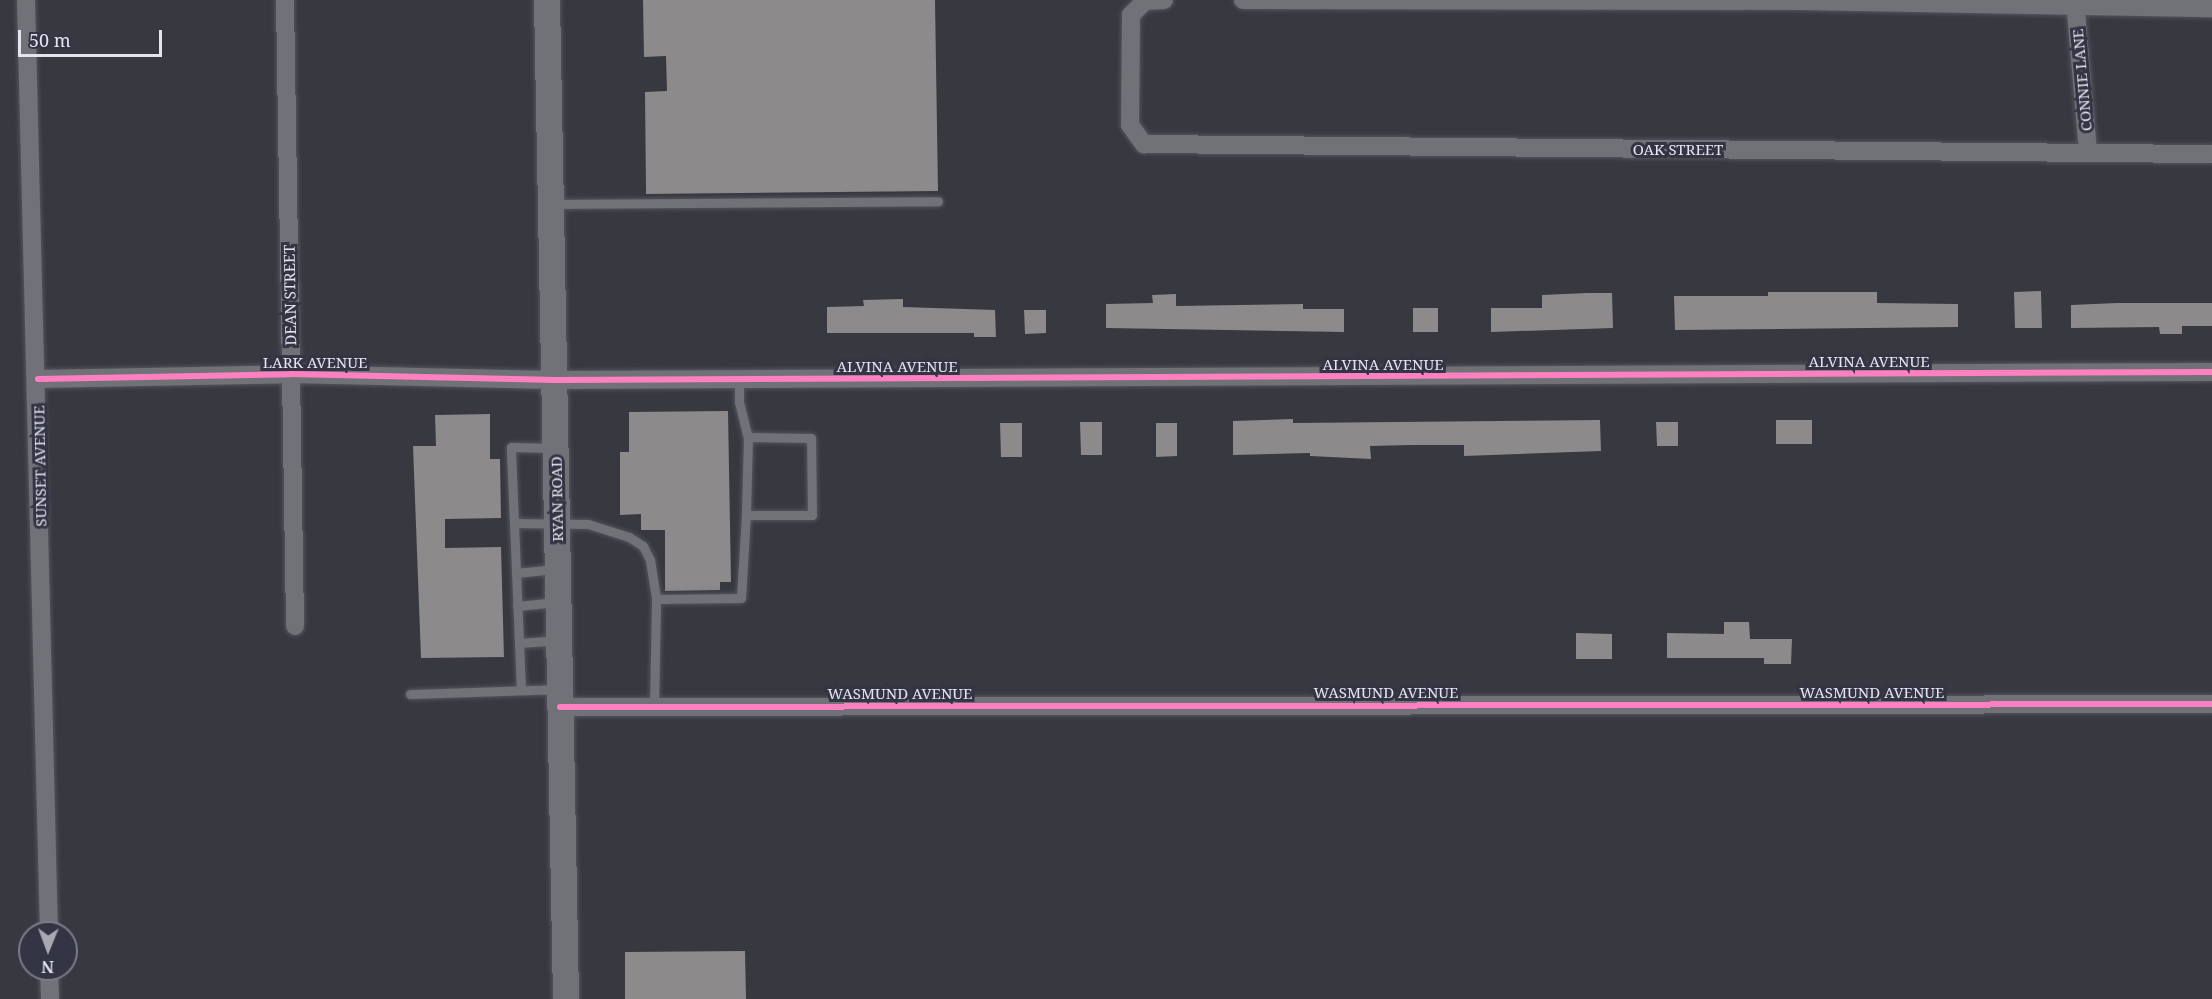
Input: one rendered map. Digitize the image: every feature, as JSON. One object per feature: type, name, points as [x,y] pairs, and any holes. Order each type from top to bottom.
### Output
[{"type":"main road","name":"RYAN ROAD","points":[[547,0],[566,999]]},
{"type":"street","name":"SUNSET AVENUE","points":[[26,0],[38,379],[49,921]]},
{"type":"street","name":"DEAN STREET","points":[[285,0],[295,626]]},
{"type":"street","name":"OAK STREET","points":[[1164,0],[1145,1],[1131,15],[1130,125],[1144,144],[1197,148],[2212,154]]},
{"type":"street","points":[[1243,0],[1800,1],[2212,8]]},
{"type":"street","name":"CONNIE LANE","points":[[2075,4],[2088,152]]},
{"type":"street","name":"ALVINA AVENUE","points":[[555,380],[2212,372]]},
{"type":"street","name":"LARK AVENUE","points":[[38,379],[291,374],[555,380]]},
{"type":"street","name":"WASMUND AVENUE","points":[[560,698],[654,707],[2212,704]]},
{"type":"street","points":[[49,981],[50,999]]},
{"type":"lane","points":[[551,204],[938,201]]},
{"type":"lane","points":[[656,599],[741,598],[748,437],[739,402],[739,380]]},
{"type":"lane","points":[[746,515],[812,515],[811,438],[748,437]]},
{"type":"lane","points":[[521,690],[512,447],[556,448]]},
{"type":"lane","points":[[514,523],[557,522],[614,530],[643,546],[650,561],[656,599],[654,707]]},
{"type":"lane","points":[[516,573],[558,569]]},
{"type":"lane","points":[[518,606],[558,602]]},
{"type":"lane","points":[[519,643],[559,640]]},
{"type":"lane","points":[[410,694],[521,690],[560,698]]},
{"type":"building","points":[[643,0],[935,0],[938,191],[646,194],[645,92],[667,91],[666,56],[644,57]]},
{"type":"building","points":[[2041,291],[2042,328],[2015,328],[2014,292]]},
{"type":"building","points":[[1768,292],[1877,292],[1877,303],[1958,304],[1958,327],[1675,330],[1674,296],[1768,296]]},
{"type":"building","points":[[1612,293],[1613,328],[1491,332],[1491,308],[1542,308],[1542,295]]},
{"type":"building","points":[[1176,294],[1176,306],[1303,304],[1303,309],[1344,309],[1344,332],[1106,328],[1106,304],[1153,303],[1152,295]]},
{"type":"building","points":[[903,299],[903,307],[995,310],[996,337],[974,337],[974,333],[827,333],[827,307],[864,306],[863,300]]},
{"type":"building","points":[[2212,303],[2212,326],[2182,326],[2182,334],[2160,334],[2159,327],[2071,328],[2071,305]]},
{"type":"building","points":[[1413,308],[1438,308],[1438,332],[1413,332]]},
{"type":"building","points":[[1024,310],[1046,310],[1046,333],[1025,334]]},
{"type":"building","points":[[728,411],[731,582],[720,582],[720,590],[665,591],[665,530],[641,530],[641,514],[620,515],[620,452],[629,452],[629,412]]},
{"type":"building","points":[[490,414],[490,459],[500,459],[501,518],[445,519],[445,548],[501,547],[504,657],[421,658],[413,446],[436,446],[435,415]]},
{"type":"building","points":[[1293,419],[1293,423],[1600,420],[1601,451],[1464,456],[1464,445],[1411,445],[1370,446],[1371,459],[1310,456],[1310,453],[1233,455],[1233,421]]},
{"type":"building","points":[[1776,420],[1812,420],[1812,444],[1776,444]]},
{"type":"building","points":[[1080,422],[1102,422],[1102,455],[1081,455]]},
{"type":"building","points":[[1656,422],[1678,422],[1678,446],[1657,446]]},
{"type":"building","points":[[1000,423],[1022,423],[1022,457],[1001,457]]},
{"type":"building","points":[[1156,423],[1177,423],[1177,456],[1156,457]]},
{"type":"building","points":[[1724,622],[1749,622],[1750,639],[1792,639],[1791,664],[1764,664],[1764,658],[1667,658],[1667,633],[1724,634]]},
{"type":"building","points":[[1576,633],[1612,634],[1612,659],[1576,659]]},
{"type":"building","points":[[745,951],[746,999],[625,999],[625,952]]},
{"type":"cycle path","points":[[38,379],[291,374],[555,380],[2212,372]]},
{"type":"cycle path","points":[[560,707],[2212,704]]}]
